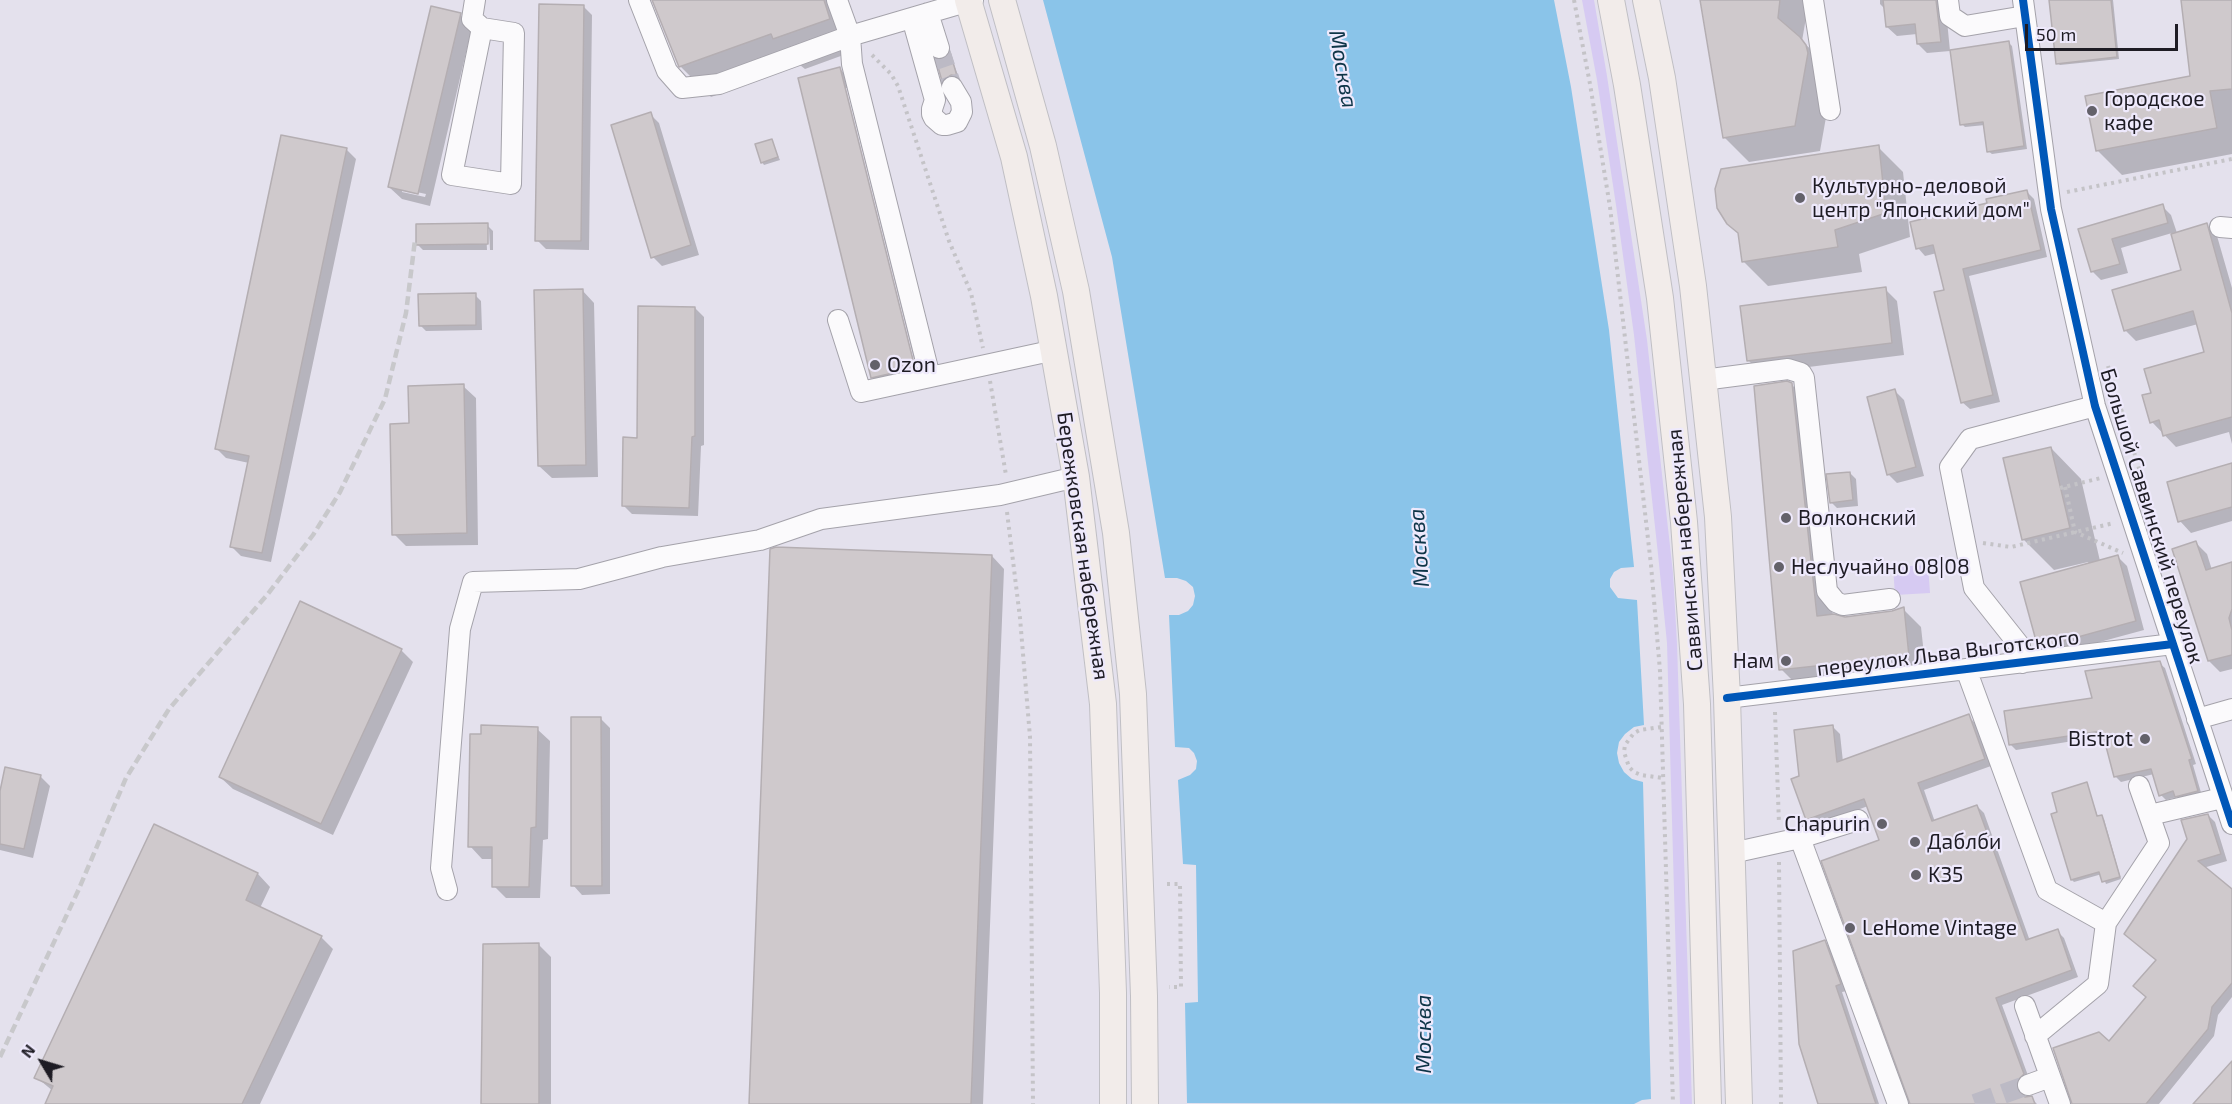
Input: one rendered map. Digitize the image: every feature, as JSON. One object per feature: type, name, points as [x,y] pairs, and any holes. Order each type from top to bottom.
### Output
[{"type":"main road","name":"Бережковская набережная","points":[[970,0],[1014,157],[1054,350],[1076,477],[1103,704],[1113,993],[1113,1104]]},
{"type":"main road","name":"Бережковская набережная","points":[[1002,0],[1043,146],[1076,291],[1116,533],[1133,694],[1144,996],[1145,1104]]},
{"type":"main road","name":"Саввинская набережная","points":[[1611,0],[1627,85],[1660,298],[1684,522],[1697,704],[1707,1104]]},
{"type":"main road","name":"Саввинская набережная","points":[[1646,0],[1662,78],[1692,286],[1718,517],[1727,699],[1739,1104]]},
{"type":"street","points":[[475,0],[472,19],[482,28],[514,33],[511,184],[453,175],[482,28]]},
{"type":"street","points":[[639,0],[667,71],[682,88],[719,84],[850,36],[970,0]]},
{"type":"street","points":[[837,0],[850,36],[852,64],[930,377]]},
{"type":"street","points":[[1813,0],[1830,111]]},
{"type":"street","points":[[1948,0],[1950,16],[1965,26],[2024,8]]},
{"type":"street","name":"Большой Саввинский переулок","points":[[2024,8],[2051,210],[2095,406],[2232,824]]},
{"type":"street","points":[[920,16],[939,48]]},
{"type":"street","points":[[920,16],[935,100],[932,114],[942,125],[957,122],[962,112],[961,102],[952,87]]},
{"type":"street","points":[[838,320],[861,392],[1054,350]]},
{"type":"street","points":[[1703,380],[1788,369],[1801,373],[1804,378],[1827,591],[1836,602],[1843,604],[1890,599]]},
{"type":"street","points":[[2022,663],[2020,646],[1974,588],[1950,467],[1970,439],[2095,406]]},
{"type":"street","points":[[447,890],[441,868],[460,629],[473,582],[579,579],[662,557],[760,540],[821,519],[1006,493],[1076,477]]},
{"type":"street","name":"переулок Льва Выготского","points":[[1727,699],[2173,644]]},
{"type":"street","points":[[1966,669],[2047,890],[2106,923]]},
{"type":"street","points":[[2197,719],[2232,709]]},
{"type":"street","points":[[2035,1036],[2098,984],[2106,923],[2159,843],[2139,786]]},
{"type":"street","points":[[2150,815],[2222,798]]},
{"type":"street","points":[[1732,852],[1779,844],[1858,820]]},
{"type":"street","points":[[1800,838],[1898,1104]]},
{"type":"street","points":[[2025,1006],[2060,1104]]},
{"type":"street","points":[[2028,1085],[2050,1077]]},
{"type":"path","points":[[1574,0],[1595,118],[1620,285],[1651,565],[1660,671],[1673,1104]]},
{"type":"path","points":[[850,36],[883,65],[898,86],[949,241],[971,293],[998,421],[1007,480],[1006,493],[1030,737],[1034,1104]]},
{"type":"path","points":[[2067,193],[2232,159]]},
{"type":"path","points":[[2106,359],[2147,494]]},
{"type":"path","points":[[2075,532],[2063,487],[2103,477]]},
{"type":"path","points":[[1965,541],[2012,547],[2118,522]]},
{"type":"path","points":[[2075,532],[2128,555]]},
{"type":"path","points":[[1775,706],[1779,844],[1781,1104]]},
{"type":"path","points":[[1661,728],[1640,730],[1634,733],[1625,745],[1624,752],[1629,767],[1634,772],[1663,778]]},
{"type":"path","points":[[1167,884],[1180,884],[1181,987],[1169,987]]},
{"type":"shaded area","points":[[1582,0],[1594,0],[1607,76],[1647,340],[1673,573],[1692,1104],[1680,1104],[1667,643],[1634,335],[1597,80]]},
{"type":"shaded area","points":[[1928,565],[1930,593],[1895,595],[1893,567]]},
{"type":"water","name":"Москва","points":[[1043,0],[1554,0],[1571,87],[1609,330],[1634,567],[1621,568],[1614,572],[1610,579],[1610,587],[1618,598],[1637,600],[1644,725],[1634,727],[1625,734],[1619,742],[1617,753],[1624,772],[1632,779],[1643,782],[1651,1099],[1634,1104],[1187,1103],[1185,1003],[1198,1002],[1196,865],[1183,864],[1178,780],[1190,775],[1196,769],[1197,761],[1189,748],[1175,747],[1169,615],[1179,615],[1188,611],[1193,605],[1195,596],[1193,587],[1186,581],[1165,578],[1112,257]]},
{"type":"building","points":[[652,0],[824,0],[830,19],[773,39],[771,34],[679,67]]},
{"type":"building","points":[[1700,0],[1780,0],[1778,18],[1800,37],[1808,53],[1795,126],[1723,138]]},
{"type":"building","points":[[1883,0],[1936,0],[1941,42],[1917,44],[1915,24],[1886,27]]},
{"type":"building","points":[[2049,0],[2111,0],[2117,57],[2056,64]]},
{"type":"building","points":[[2181,0],[2232,0],[2232,89],[2210,91],[2217,128],[2096,151],[2085,96],[2190,76]]},
{"type":"building","points":[[539,4],[584,5],[581,241],[535,241]]},
{"type":"building","points":[[431,6],[461,13],[418,194],[388,187]]},
{"type":"building","points":[[2009,41],[2024,146],[1987,152],[1983,122],[1960,125],[1950,50]]},
{"type":"building","points":[[950,52],[957,76],[951,75],[942,81],[936,60],[943,59]]},
{"type":"building","points":[[840,67],[915,368],[871,378],[798,78]]},
{"type":"building","points":[[651,112],[691,245],[651,258],[611,125]]},
{"type":"building","points":[[281,135],[347,148],[262,553],[230,547],[249,456],[215,449]]},
{"type":"building","points":[[772,139],[778,157],[761,163],[755,144]]},
{"type":"building","name":"Культурно-деловой центр \"Японский дом\"","points":[[1879,145],[1886,213],[1835,230],[1838,247],[1742,262],[1738,233],[1727,224],[1717,208],[1715,189],[1721,169]]},
{"type":"building","points":[[2027,190],[2041,250],[1963,269],[1993,395],[1961,403],[1934,292],[1944,290],[1933,245],[1916,249],[1910,222],[1987,203],[1986,199]]},
{"type":"building","points":[[2163,204],[2168,223],[2112,239],[2120,264],[2091,272],[2078,229]]},
{"type":"building","points":[[488,223],[488,244],[416,245],[416,224]]},
{"type":"building","points":[[2207,223],[2232,313],[2232,417],[2163,436],[2159,420],[2150,423],[2142,395],[2151,393],[2144,369],[2204,352],[2193,311],[2124,331],[2112,290],[2181,270],[2171,234]]},
{"type":"building","points":[[1886,287],[1892,343],[1747,361],[1740,306]]},
{"type":"building","points":[[583,289],[586,465],[538,466],[534,290]]},
{"type":"building","points":[[476,293],[476,325],[419,326],[418,294]]},
{"type":"building","points":[[638,306],[695,307],[695,436],[692,437],[689,508],[622,506],[623,437],[637,438]]},
{"type":"building","points":[[1787,381],[1792,383],[1817,616],[1834,614],[1845,617],[1892,611],[1904,607],[1909,656],[1779,670],[1754,386]]},
{"type":"building","points":[[464,384],[467,533],[392,535],[390,424],[409,423],[408,386]]},
{"type":"building","points":[[1895,389],[1916,467],[1887,475],[1867,397]]},
{"type":"building","points":[[2051,447],[2070,528],[2022,540],[2003,458]]},
{"type":"building","points":[[2232,463],[2232,507],[2178,522],[2167,482]]},
{"type":"building","points":[[1850,472],[1853,500],[1830,503],[1826,474]]},
{"type":"building","points":[[2196,541],[2206,570],[2232,562],[2232,609],[2229,618],[2232,630],[2232,655],[2208,661],[2172,549]]},
{"type":"building","points":[[776,547],[992,555],[971,1104],[749,1104],[770,549]]},
{"type":"building","points":[[2118,555],[2136,621],[2038,648],[2020,582]]},
{"type":"building","points":[[300,601],[402,649],[321,824],[219,777]]},
{"type":"building","points":[[2160,661],[2192,759],[2189,760],[2198,791],[2175,797],[2173,791],[2159,796],[2151,769],[2114,777],[2102,731],[2009,745],[2004,711],[2092,698],[2085,671]]},
{"type":"building","points":[[1969,714],[1985,759],[1918,783],[1932,821],[1977,805],[2026,940],[2058,929],[2072,970],[1996,998],[2024,1074],[2016,1082],[2017,1090],[2025,1097],[2032,1096],[2035,1104],[1910,1104],[1821,861],[1879,840],[1864,799],[1806,820],[1791,779],[1799,776],[1794,730],[1833,725],[1837,762]]},
{"type":"building","points":[[571,717],[601,717],[602,886],[571,886]]},
{"type":"building","points":[[481,725],[538,727],[536,827],[531,828],[529,887],[492,887],[492,847],[468,847],[470,734],[481,734]]},
{"type":"building","points":[[5,767],[41,775],[24,849],[0,844],[0,791]]},
{"type":"building","points":[[2087,782],[2097,816],[2102,815],[2120,877],[2102,882],[2099,872],[2071,880],[2051,814],[2057,812],[2052,793]]},
{"type":"building","points":[[2208,814],[2221,854],[2198,861],[2232,889],[2232,983],[2212,1007],[2208,1029],[2146,1104],[2072,1104],[2053,1048],[2099,1032],[2109,1041],[2146,997],[2133,986],[2156,960],[2124,934],[2187,839],[2181,820]]},
{"type":"building","points":[[154,824],[258,873],[246,900],[322,936],[242,1104],[45,1104],[53,1086],[34,1078]]},
{"type":"building","points":[[1825,940],[1841,984],[1836,986],[1876,1104],[1818,1104],[1799,1044],[1793,951]]},
{"type":"building","points":[[539,943],[539,1104],[481,1104],[483,944]]},
{"type":"building","points":[[2232,1061],[2232,1104],[2193,1104]]},
{"type":"tunnel","points":[[939,48],[952,87]]},
{"type":"tunnel","points":[[1975,1104],[2028,1085]]},
{"type":"railway","points":[[0,1057],[78,891],[126,778],[169,709],[267,595],[313,535],[340,492],[385,399],[406,313],[415,240]]},
{"type":"cycle path","points":[[2023,0],[2051,209],[2095,406],[2232,824]]},
{"type":"cycle path","points":[[1727,698],[2173,644]]},
{"type":"place","name":"Городское кафе","points":[[2092,111]]},
{"type":"place","name":"Культурно-деловой центр \"Японский дом\"","points":[[1800,198]]},
{"type":"place","name":"Ozon","points":[[875,365]]},
{"type":"place","name":"Волконский","points":[[1786,518]]},
{"type":"place","name":"Неслучайно 08|08","points":[[1779,567]]},
{"type":"place","name":"Нам","points":[[1786,661]]},
{"type":"place","name":"Bistrot","points":[[2145,739]]},
{"type":"place","name":"Chapurin","points":[[1882,824]]},
{"type":"place","name":"Даблби","points":[[1915,842]]},
{"type":"place","name":"K35","points":[[1916,875]]},
{"type":"place","name":"LeHome Vintage","points":[[1850,928]]}]
